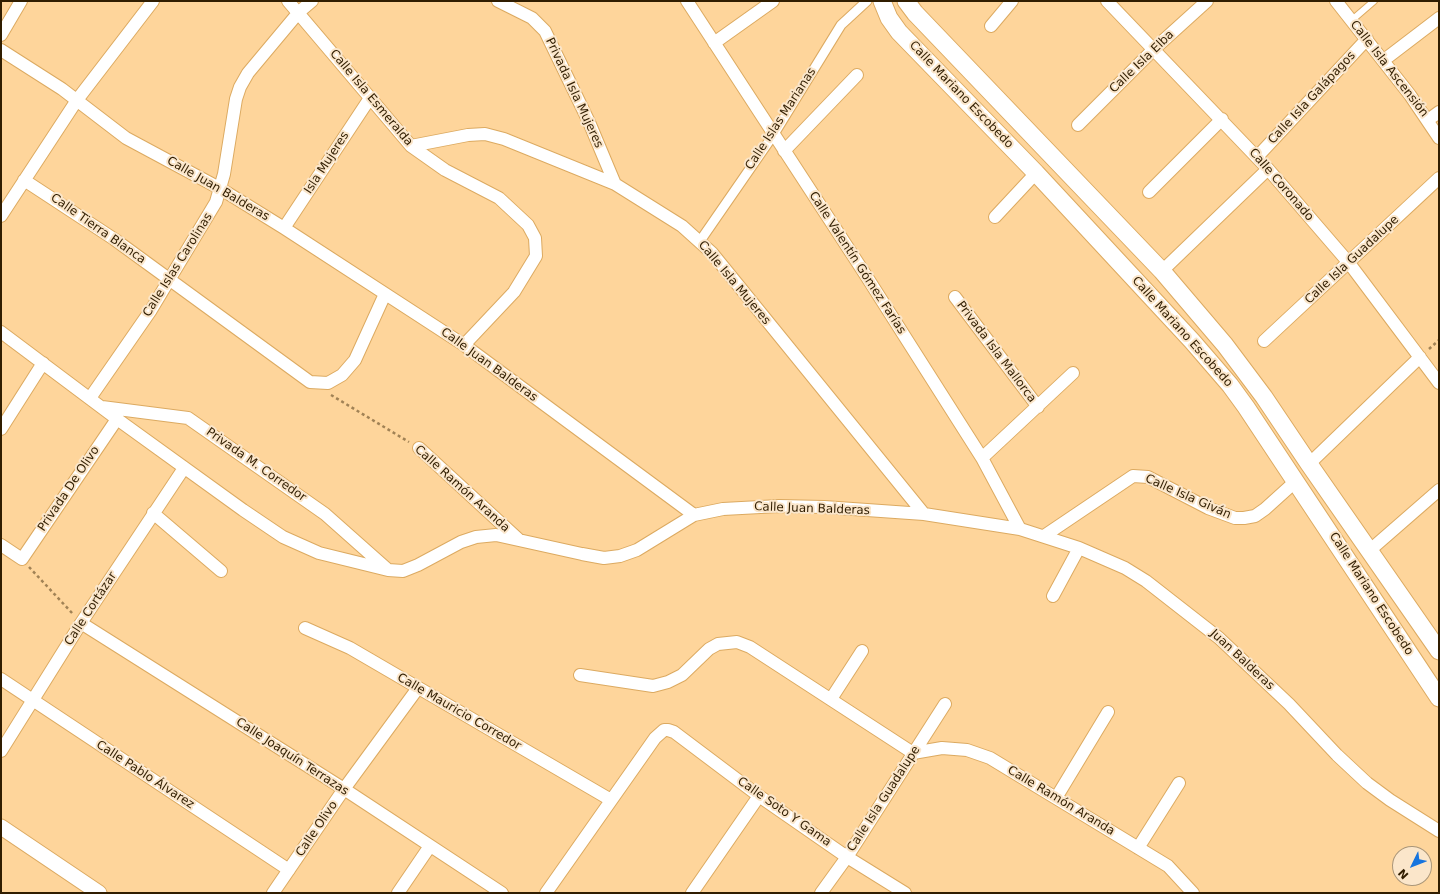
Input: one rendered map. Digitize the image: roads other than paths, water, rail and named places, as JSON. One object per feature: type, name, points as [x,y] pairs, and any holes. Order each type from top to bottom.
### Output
[{"type":"main road","name":"Calle Mariano Escobedo","points":[[882,1],[890,18],[900,32],[1036,173],[1214,365],[1246,407],[1439,698]]},
{"type":"main road","name":"Calle Mariano Escobedo","points":[[906,1],[930,29],[1162,271],[1242,365],[1308,464],[1439,651]]},
{"type":"street","points":[[1,34],[21,1]]},
{"type":"street","points":[[1,216],[5,205],[24,180],[77,100],[153,1]]},
{"type":"street","name":"Calle Isla Esmeralda","points":[[288,1],[299,12],[411,146],[445,170],[499,198],[528,225],[535,238],[536,256],[514,292],[464,345]]},
{"type":"street","name":"Calle Islas Carolinas","points":[[90,398],[170,280],[210,215],[221,189],[232,116],[240,87],[248,74],[299,12],[312,1]]},
{"type":"street","name":"Privada Isla Mujeres","points":[[498,1],[532,18],[545,31],[589,122],[615,184]]},
{"type":"street","name":"Calle Valentín Gómez Farías","points":[[686,1],[774,134],[982,458],[1020,530]]},
{"type":"street","points":[[714,43],[772,1]]},
{"type":"street","name":"Calle Islas Marianas","points":[[700,241],[774,134],[841,25],[867,1]]},
{"type":"street","points":[[990,26],[1012,1]]},
{"type":"street","name":"Calle Coronado","points":[[1107,1],[1222,119],[1268,169],[1349,263],[1439,383]]},
{"type":"street","name":"Calle Isla Elba","points":[[1078,125],[1154,50],[1207,1]]},
{"type":"street","name":"Calle Isla Ascensión","points":[[1336,1],[1384,60],[1428,120],[1439,138]]},
{"type":"street","points":[[1384,60],[1439,18]]},
{"type":"street","name":"Calle Isla Galápagos","points":[[1257,157],[1367,39]]},
{"type":"street","name":"Calle Juan Balderas","points":[[1,50],[77,100],[132,141],[221,189],[284,228],[464,345],[694,515],[723,510],[779,506],[824,507],[924,514],[1020,530]]},
{"type":"street","points":[[784,151],[857,75]]},
{"type":"street","name":"Isla Mujeres","points":[[284,228],[370,98]]},
{"type":"street","points":[[1428,120],[1439,112]]},
{"type":"street","points":[[1149,192],[1222,119]]},
{"type":"street","name":"Calle Isla Mujeres","points":[[411,146],[468,135],[485,134],[504,138],[615,184],[682,226],[712,253],[924,514]]},
{"type":"street","points":[[1162,271],[1268,169]]},
{"type":"street","points":[[995,217],[1036,173]]},
{"type":"street","name":"Calle Isla Guadalupe","points":[[1264,341],[1439,178]]},
{"type":"street","name":"Calle Tierra Blanca","points":[[24,180],[82,217],[170,280]]},
{"type":"street","points":[[170,280],[310,382],[328,383],[342,375],[355,360],[386,294]]},
{"type":"street","name":"Privada Isla Mallorca","points":[[955,296],[1038,407]]},
{"type":"street","name":"Calle Ramón Aranda","points":[[1,332],[117,419],[243,510],[290,540],[319,554],[388,570],[403,571],[418,565],[462,542],[476,537],[496,535],[518,539]]},
{"type":"street","points":[[1308,464],[1420,357]]},
{"type":"street","points":[[1,429],[43,363]]},
{"type":"street","points":[[982,458],[1073,373]]},
{"type":"street","name":"Privada M. Corredor","points":[[102,407],[188,418],[325,514],[388,570]]},
{"type":"street","name":"Privada De Olivo","points":[[1,545],[22,559],[117,419]]},
{"type":"street","name":"Calle Ramón Aranda","points":[[419,448],[518,539]]},
{"type":"street","name":"Calle Cortázar","points":[[1,751],[81,623],[184,468]]},
{"type":"street","name":"Calle Isla Giván","points":[[1044,536],[1127,480],[1140,475],[1148,476],[1208,508],[1235,518],[1254,516],[1265,509],[1296,481]]},
{"type":"street","points":[[1369,551],[1439,490]]},
{"type":"street","points":[[154,513],[221,571]]},
{"type":"street","points":[[518,539],[604,558],[620,556],[637,550],[694,515]]},
{"type":"street","name":"Juan Balderas","points":[[1020,530],[1044,536],[1079,548],[1125,568],[1146,581],[1219,638],[1289,704],[1337,755],[1367,783],[1395,804],[1439,831]]},
{"type":"street","points":[[1053,596],[1079,548]]},
{"type":"street","name":"Calle Joaquín Terrazas","points":[[81,623],[344,789],[502,893]]},
{"type":"street","name":"Calle Mauricio Corredor","points":[[305,628],[350,648],[611,800]]},
{"type":"street","points":[[580,675],[653,686],[668,682],[682,674],[708,649],[718,644],[737,642],[750,647],[913,753]]},
{"type":"street","points":[[831,699],[862,651]]},
{"type":"street","name":"Calle Pablo Álvarez","points":[[1,679],[289,870]]},
{"type":"street","name":"Calle Olivo","points":[[273,893],[344,789],[418,688]]},
{"type":"street","name":"Calle Isla Guadalupe","points":[[822,893],[847,857],[945,704]]},
{"type":"street","points":[[1056,798],[1108,712]]},
{"type":"street","name":"Calle Soto Y Gama","points":[[611,800],[655,738],[664,730],[674,732],[759,796],[847,857],[906,893]]},
{"type":"street","name":"Calle Ramón Aranda","points":[[913,753],[942,748],[967,750],[990,758],[1168,866],[1193,893]]},
{"type":"street","points":[[1138,848],[1179,783]]},
{"type":"street","points":[[692,893],[759,796]]},
{"type":"street","points":[[546,893],[611,800]]},
{"type":"street","points":[[1,827],[99,893]]},
{"type":"street","points":[[398,893],[430,846]]},
{"type":"lane","points":[[1352,20],[1374,1]]}]
